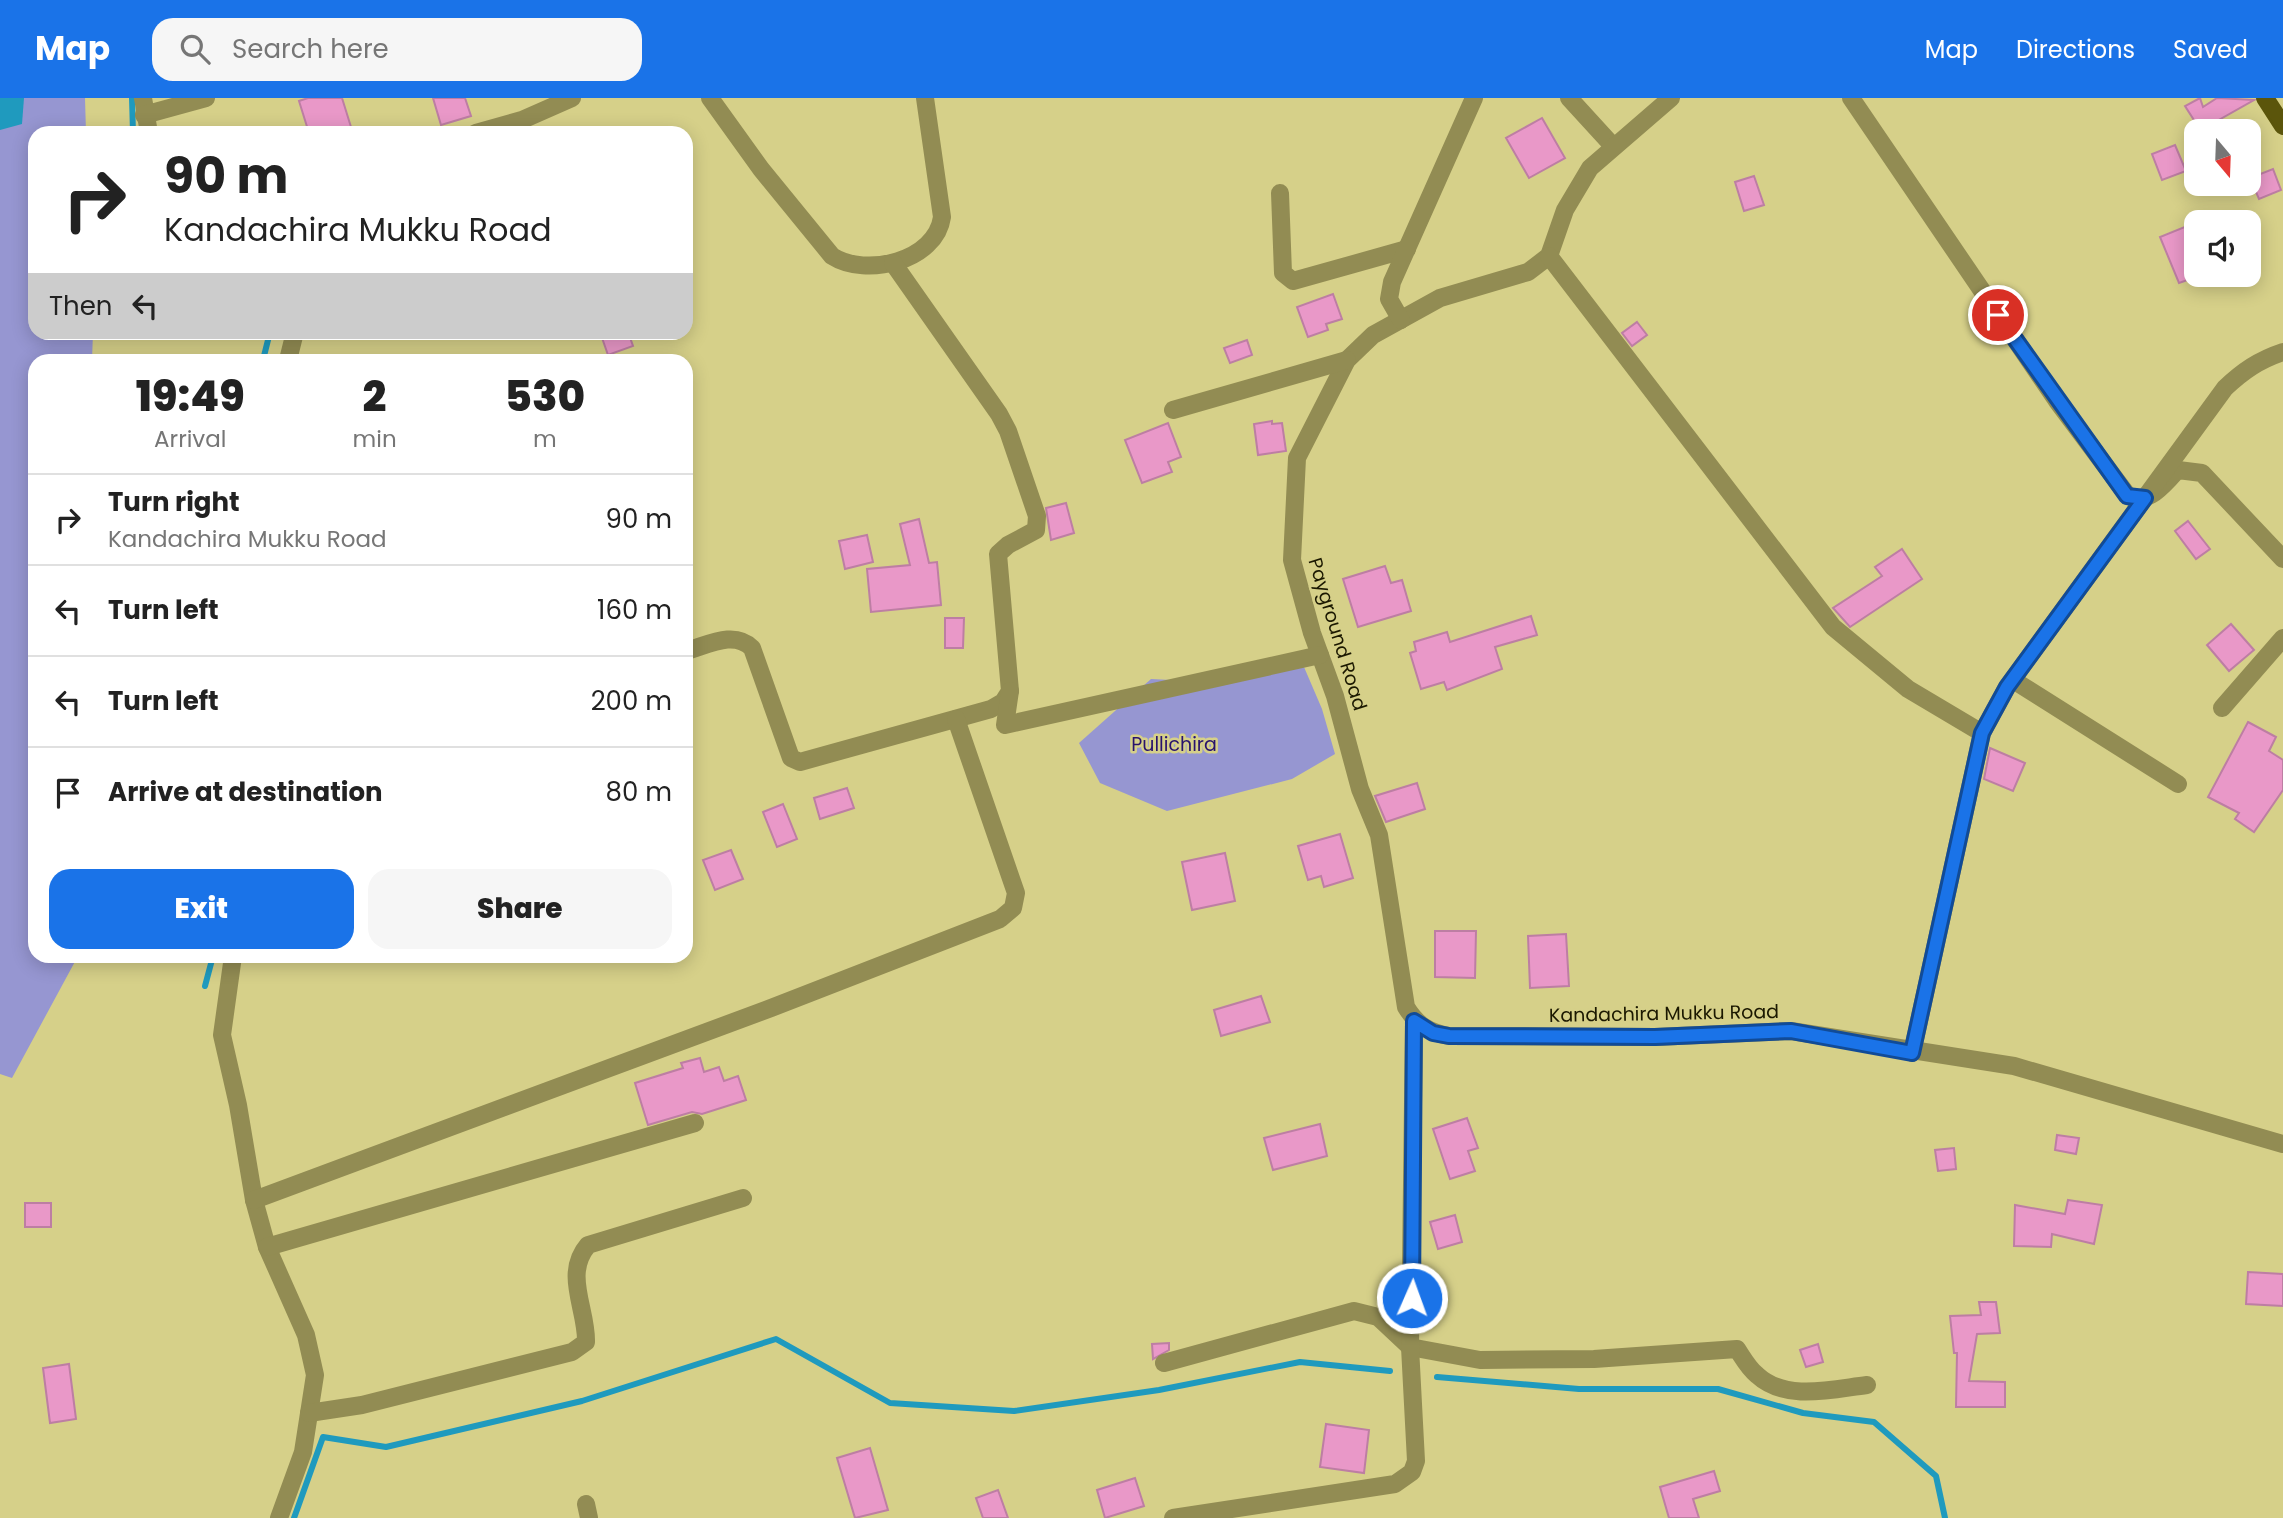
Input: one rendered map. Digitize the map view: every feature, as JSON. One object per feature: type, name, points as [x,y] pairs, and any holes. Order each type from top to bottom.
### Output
[{"type":"main road","points":[[2265,98],[2283,127]]},
{"type":"street","points":[[147,126],[143,106],[206,98]]},
{"type":"street","points":[[501,126],[522,120],[572,98]]},
{"type":"street","points":[[710,98],[761,169],[832,256],[843,263],[893,263],[926,248],[940,232],[942,217],[925,98]]},
{"type":"street","points":[[1401,320],[1389,299],[1392,282],[1474,98]]},
{"type":"street","points":[[1569,98],[1612,145]]},
{"type":"street","points":[[1671,98],[1612,145],[1590,168],[1565,210],[1549,256],[1833,626],[1908,689],[1982,733]]},
{"type":"street","points":[[1851,98],[2065,412],[2127,496],[2145,498],[2155,494],[2178,470],[2188,468],[2202,473],[2283,559]]},
{"type":"street","points":[[1280,193],[1283,272],[1293,281],[1407,248]]},
{"type":"street","name":"Payground Road","points":[[1414,1021],[1400,988],[1379,835],[1360,789],[1335,696],[1292,560],[1297,458],[1347,360],[1373,335],[1440,298],[1528,272],[1549,256]]},
{"type":"street","points":[[893,263],[999,414],[1008,431],[1037,516],[1035,530],[1008,545],[998,554],[1010,691],[1005,725],[1320,655]]},
{"type":"street","points":[[1912,1053],[1982,733],[2012,680],[2225,388],[2252,365],[2283,352]]},
{"type":"street","points":[[1173,410],[1347,360]]},
{"type":"street","points":[[693,649],[735,637],[744,640],[752,648],[791,758],[800,762],[990,709],[1003,702],[1010,691]]},
{"type":"street","points":[[2222,708],[2283,638]]},
{"type":"street","points":[[2012,680],[2179,784]]},
{"type":"street","points":[[254,1200],[771,1008],[1000,919],[1013,908],[1016,893],[956,719]]},
{"type":"street","points":[[232,963],[222,1035],[238,1105],[254,1200],[267,1247],[306,1335],[315,1375],[303,1452],[279,1518]]},
{"type":"street","points":[[1173,1518],[1200,1516],[1395,1484],[1412,1472],[1416,1461],[1410,1347],[1414,1021]]},
{"type":"street","name":"Kandachira Mukku Road","points":[[1414,1021],[1433,1033],[1449,1036],[1655,1037],[1791,1031],[1912,1053],[2014,1066],[2283,1144]]},
{"type":"street","points":[[267,1247],[695,1124]]},
{"type":"street","points":[[309,1413],[362,1405],[572,1352],[586,1342],[576,1271],[588,1245],[743,1198]]},
{"type":"street","points":[[1164,1363],[1354,1311],[1378,1317],[1410,1347],[1480,1360],[1594,1359],[1737,1349],[1757,1376],[1781,1390],[1818,1391],[1867,1385]]},
{"type":"green space","points":[[0,98],[85,98],[86,126],[28,126],[28,340],[93,340],[92,354],[28,354],[28,963],[74,963],[12,1078],[0,1074]]},
{"type":"green space","name":"Pullichira","points":[[1304,667],[1322,709],[1335,754],[1292,779],[1167,811],[1100,783],[1079,743],[1151,679],[1191,681]]},
{"type":"shaded area","points":[[0,98],[24,98],[22,124],[0,130]]},
{"type":"building","points":[[308,98],[342,98],[351,126],[307,126],[299,101]]},
{"type":"building","points":[[433,98],[465,98],[471,116],[441,125]]},
{"type":"building","points":[[2200,98],[2203,107],[2217,98],[2254,100],[2221,119],[2193,119],[2185,106]]},
{"type":"building","points":[[1542,118],[1565,158],[1529,178],[1506,138]]},
{"type":"building","points":[[2175,145],[2184,172],[2162,180],[2152,154]]},
{"type":"building","points":[[2273,169],[2281,190],[2259,199],[2261,174]]},
{"type":"building","points":[[1754,176],[1764,205],[1744,211],[1735,182]]},
{"type":"building","points":[[2184,227],[2184,281],[2179,283],[2160,237]]},
{"type":"building","points":[[1333,294],[1342,319],[1326,324],[1328,330],[1308,337],[1297,307]]},
{"type":"building","points":[[1637,322],[1647,335],[1632,346],[1622,333]]},
{"type":"building","points":[[603,340],[631,340],[633,346],[608,354]]},
{"type":"building","points":[[1247,340],[1252,355],[1230,363],[1224,348]]},
{"type":"building","points":[[1272,421],[1272,424],[1282,423],[1286,451],[1258,455],[1254,424]]},
{"type":"building","points":[[1168,423],[1181,457],[1168,462],[1172,472],[1142,483],[1125,440]]},
{"type":"building","points":[[1066,503],[1074,533],[1051,540],[1046,508]]},
{"type":"building","points":[[919,519],[929,563],[937,562],[941,605],[871,612],[867,569],[910,565],[900,524]]},
{"type":"building","points":[[2188,521],[2210,549],[2196,559],[2175,531]]},
{"type":"building","points":[[867,535],[873,562],[845,569],[839,541]]},
{"type":"building","points":[[1902,549],[1922,579],[1850,627],[1833,608],[1882,576],[1875,567]]},
{"type":"building","points":[[1385,566],[1391,583],[1402,580],[1411,611],[1358,627],[1343,579]]},
{"type":"building","points":[[1531,616],[1537,635],[1495,647],[1502,669],[1447,690],[1444,682],[1421,689],[1410,653],[1416,651],[1414,642],[1447,632],[1450,642]]},
{"type":"building","points":[[945,618],[964,618],[963,648],[945,648]]},
{"type":"building","points":[[2231,624],[2254,650],[2229,671],[2207,645]]},
{"type":"building","points":[[2248,722],[2276,737],[2269,751],[2283,760],[2283,790],[2254,832],[2235,819],[2239,813],[2208,797]]},
{"type":"building","points":[[1990,748],[2025,763],[2013,791],[1984,779]]},
{"type":"building","points":[[1417,783],[1425,809],[1386,822],[1375,796]]},
{"type":"building","points":[[847,788],[854,808],[820,819],[814,798]]},
{"type":"building","points":[[783,804],[797,839],[777,847],[763,812]]},
{"type":"building","points":[[1340,834],[1353,878],[1324,887],[1321,876],[1308,880],[1298,846]]},
{"type":"building","points":[[731,850],[743,879],[715,890],[703,860]]},
{"type":"building","points":[[1225,853],[1235,901],[1192,910],[1182,862]]},
{"type":"building","points":[[1435,931],[1476,931],[1475,978],[1435,977]]},
{"type":"building","points":[[1566,934],[1569,986],[1530,988],[1528,936]]},
{"type":"building","points":[[1261,996],[1270,1022],[1221,1036],[1214,1010]]},
{"type":"building","points":[[700,1058],[704,1072],[719,1067],[724,1081],[738,1076],[746,1100],[702,1114],[692,1112],[648,1125],[635,1083],[683,1068],[681,1063]]},
{"type":"building","points":[[1467,1118],[1478,1148],[1468,1151],[1475,1171],[1450,1179],[1433,1129]]},
{"type":"building","points":[[1320,1124],[1327,1156],[1273,1170],[1264,1138]]},
{"type":"building","points":[[2057,1135],[2079,1138],[2076,1154],[2055,1150]]},
{"type":"building","points":[[1954,1148],[1956,1169],[1938,1171],[1935,1150]]},
{"type":"building","points":[[2068,1200],[2102,1205],[2094,1244],[2052,1234],[2051,1247],[2014,1246],[2015,1205],[2065,1214]]},
{"type":"building","points":[[25,1203],[51,1203],[51,1227],[25,1227]]},
{"type":"building","points":[[1455,1215],[1462,1242],[1438,1249],[1430,1222]]},
{"type":"building","points":[[2248,1272],[2283,1274],[2283,1306],[2246,1304]]},
{"type":"building","points":[[1979,1302],[1996,1302],[2000,1333],[1977,1334],[1969,1381],[2005,1382],[2005,1407],[1956,1407],[1957,1353],[1954,1353],[1950,1316],[1981,1315]]},
{"type":"building","points":[[1169,1343],[1169,1350],[1153,1359],[1152,1344]]},
{"type":"building","points":[[1818,1344],[1823,1362],[1806,1367],[1800,1350]]},
{"type":"building","points":[[69,1364],[76,1419],[50,1423],[43,1368]]},
{"type":"building","points":[[1326,1424],[1369,1430],[1364,1473],[1320,1467]]},
{"type":"building","points":[[870,1448],[888,1510],[855,1518],[837,1458]]},
{"type":"building","points":[[1714,1471],[1720,1491],[1693,1499],[1699,1518],[1669,1518],[1660,1487]]},
{"type":"building","points":[[1135,1478],[1144,1506],[1105,1518],[1097,1490]]},
{"type":"building","points":[[998,1490],[1008,1518],[983,1518],[976,1498]]},
{"type":"waterway","points":[[132,98],[133,126]]},
{"type":"waterway","points":[[264,354],[268,340]]},
{"type":"waterway","points":[[205,986],[211,963]]},
{"type":"waterway","points":[[294,1518],[323,1437],[386,1447],[582,1401],[776,1339],[890,1403],[1014,1411],[1159,1390],[1300,1362],[1390,1371]]},
{"type":"waterway","points":[[1437,1377],[1579,1389],[1718,1389],[1803,1413],[1874,1422],[1936,1476],[1945,1518]]},
{"type":"route","points":[[1412,1298],[1414,1021],[1433,1033],[1449,1036],[1655,1037],[1791,1031],[1912,1053],[1982,733],[2007,687],[2145,498],[2127,496],[1998,315]]}]
